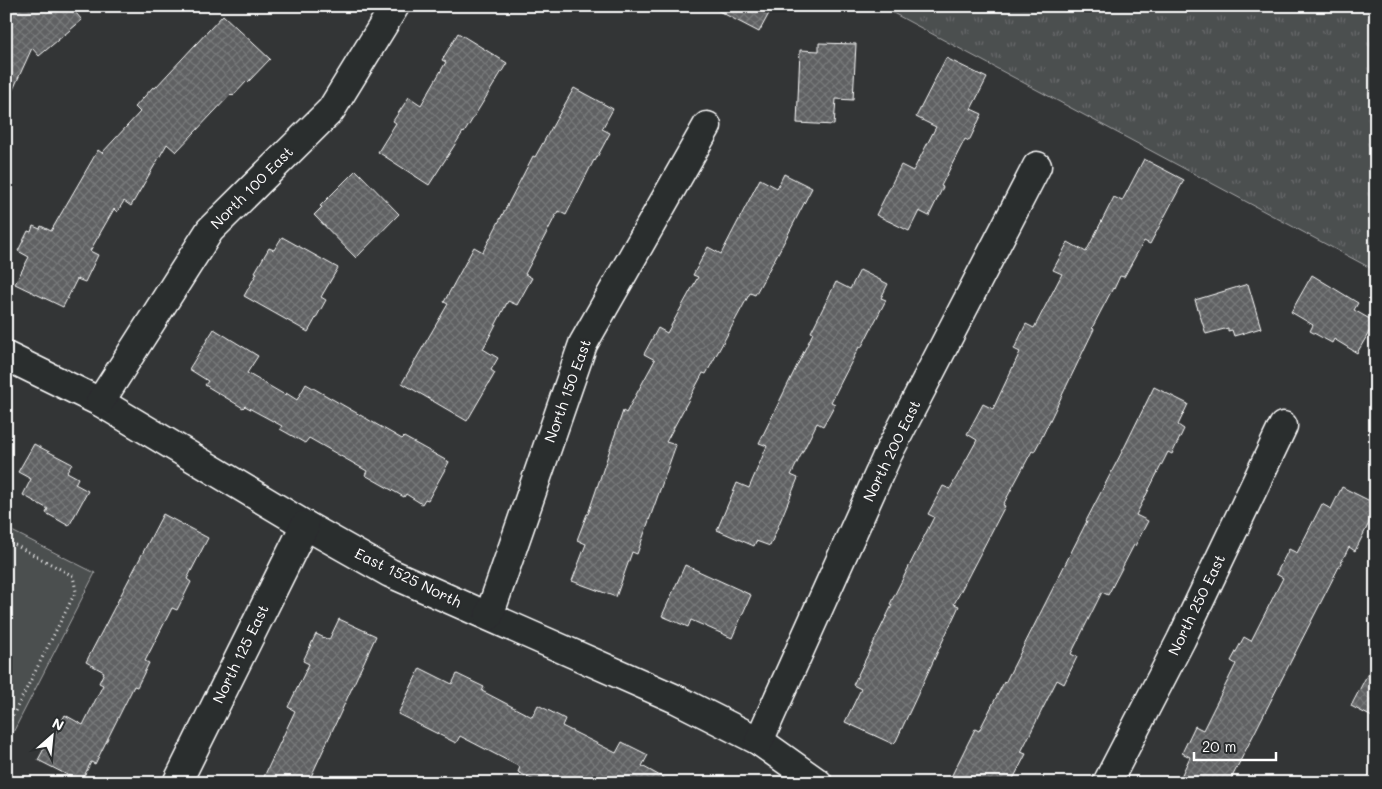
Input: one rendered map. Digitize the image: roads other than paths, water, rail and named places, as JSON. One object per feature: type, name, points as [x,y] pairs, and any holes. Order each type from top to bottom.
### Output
[{"type":"street","name":"North 100 East","points":[[100,402],[210,230],[331,110],[395,6]]},
{"type":"street","name":"North 150 East","points":[[489,616],[583,344],[707,126]]},
{"type":"street","name":"North 200 East","points":[[759,741],[888,454],[1037,166]]},
{"type":"street","name":"East 1525 North","points":[[6,356],[100,402],[304,525],[390,573],[676,699],[759,741],[818,783]]},
{"type":"street","name":"North 250 East","points":[[1107,783],[1180,640],[1283,426]]},
{"type":"street","name":"North 125 East","points":[[177,783],[304,525]]}]
